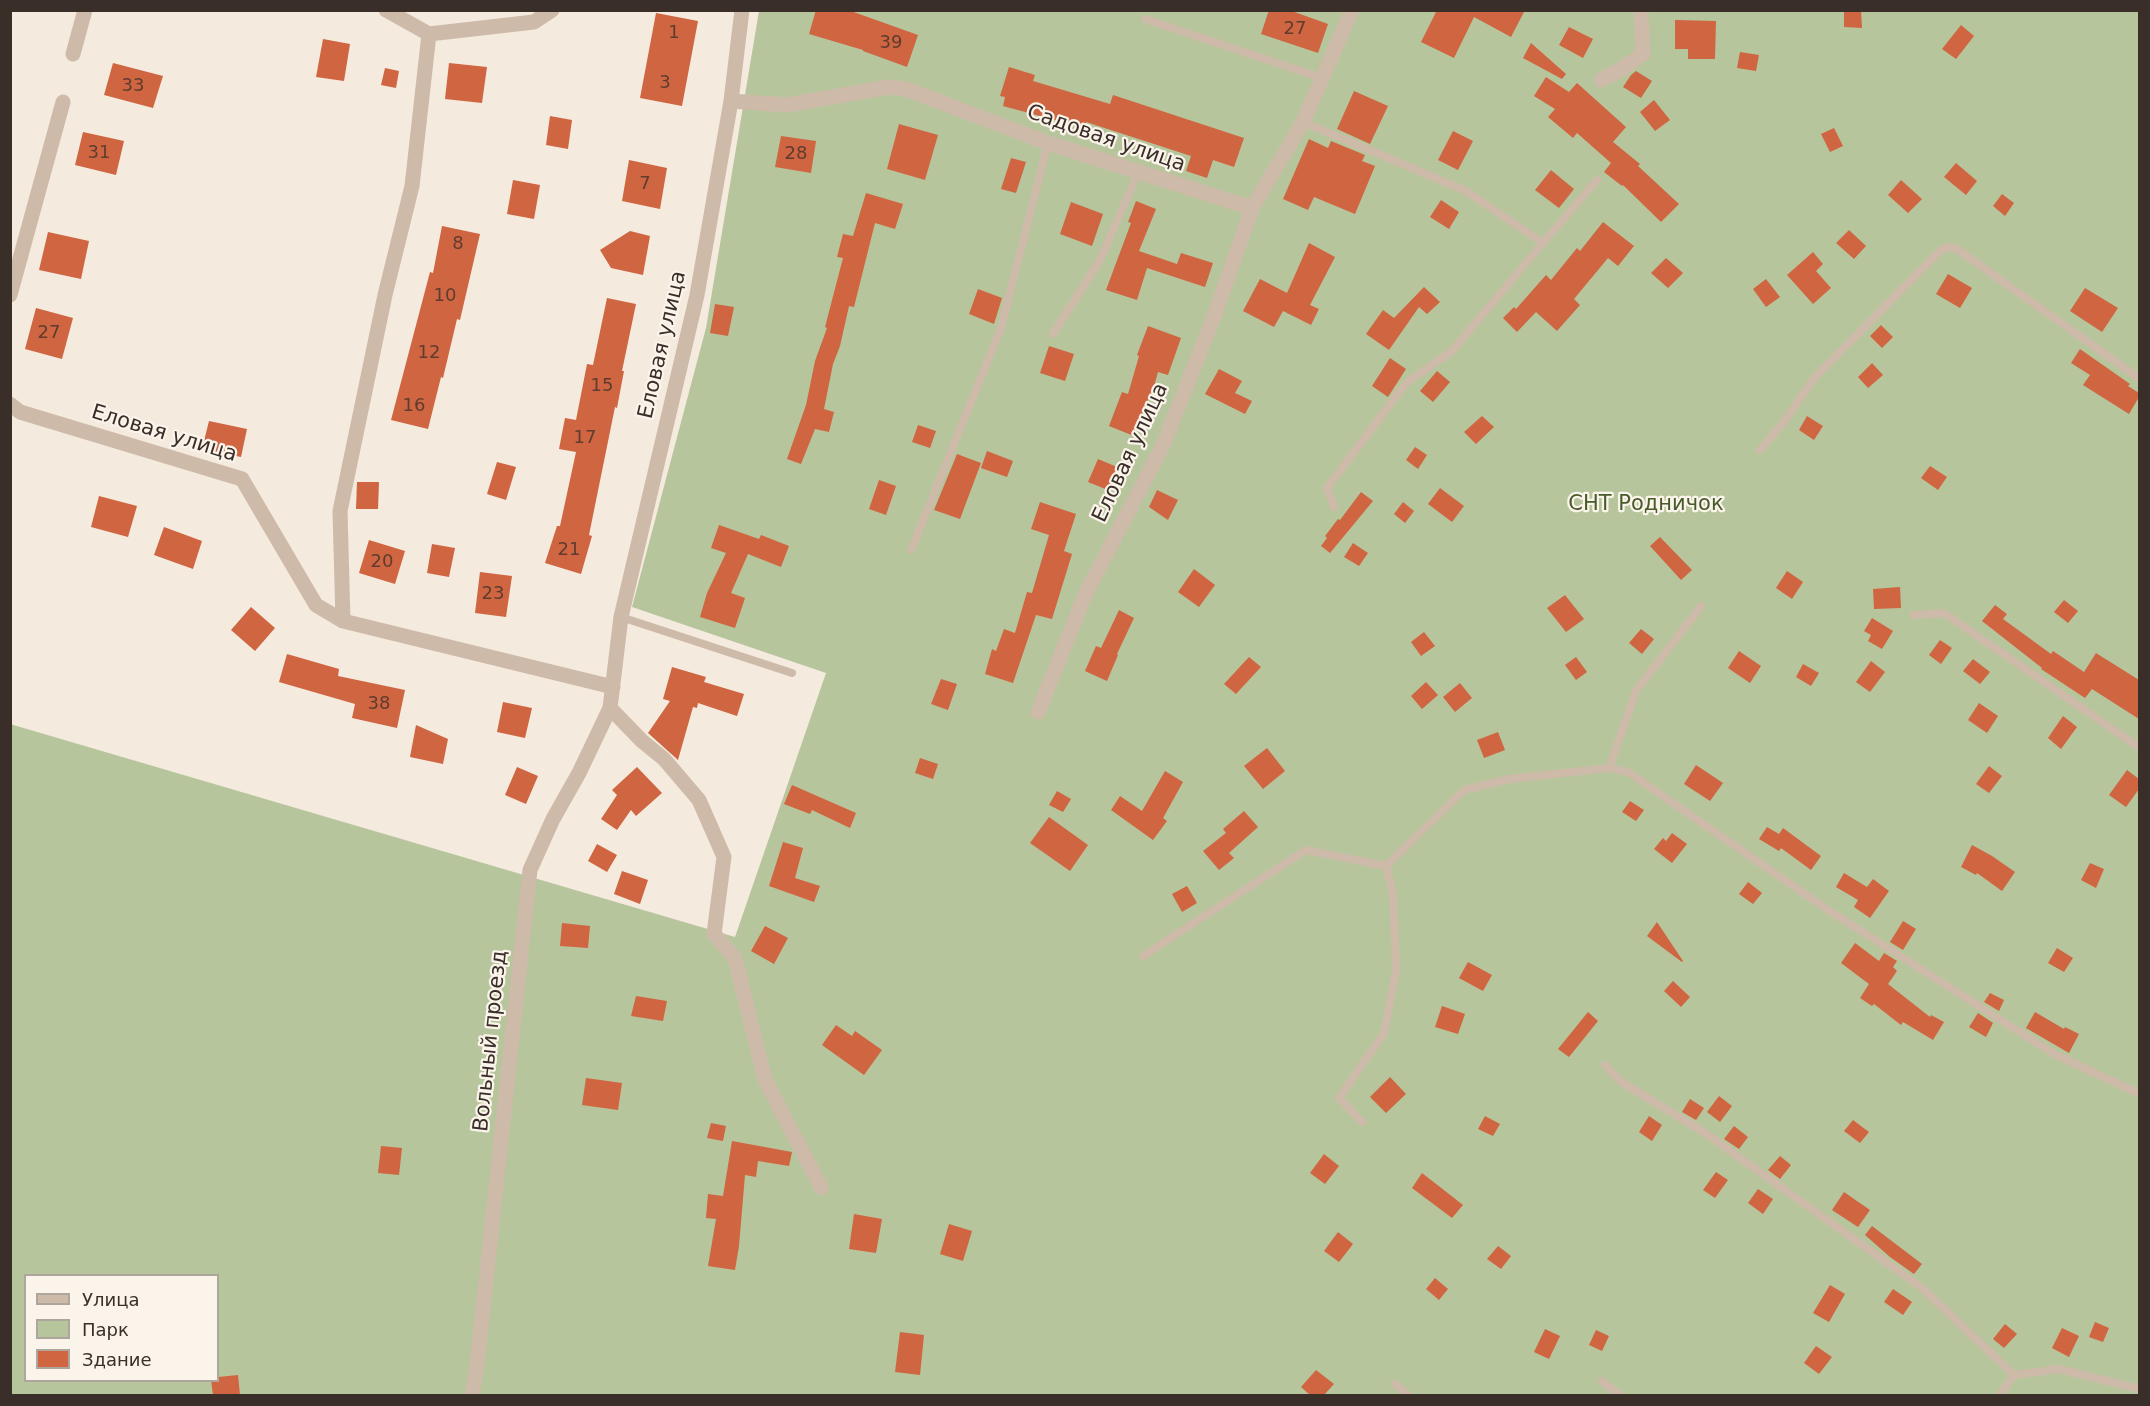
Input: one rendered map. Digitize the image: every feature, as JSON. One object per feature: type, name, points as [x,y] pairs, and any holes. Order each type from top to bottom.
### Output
[{"type":"street","points":[[73,54],[85,10]]},
{"type":"street","points":[[386,10],[429,34],[534,22],[552,10]]},
{"type":"street","name":"Еловая улица","points":[[610,708],[621,617],[697,295],[731,102],[742,10]]},
{"type":"street","points":[[1252,208],[1303,122],[1352,10]]},
{"type":"street","points":[[1601,80],[1643,54],[1641,10]]},
{"type":"street","points":[[343,621],[340,511],[386,295],[412,186],[429,34]]},
{"type":"street","name":"Садовая улица","points":[[731,102],[787,105],[889,87],[906,89],[1048,144],[1252,208]]},
{"type":"street","points":[[10,295],[63,102]]},
{"type":"street","name":"Еловая улица","points":[[1038,712],[1085,596],[1164,443],[1215,314],[1252,208]]},
{"type":"street","name":"Еловая улица","points":[[10,404],[20,412],[242,479],[316,605],[343,621],[613,687]]},
{"type":"street","points":[[610,708],[642,741],[664,759],[699,800],[724,857],[714,934],[735,958],[765,1080],[821,1187]]},
{"type":"street","name":"Вольный проезд","points":[[471,1395],[479,1353],[530,870],[553,819],[579,773],[610,708]]},
{"type":"lane","points":[[1144,19],[1322,78]]},
{"type":"lane","points":[[1303,122],[1466,191],[1543,243]]},
{"type":"lane","points":[[911,550],[1001,328],[1048,144]]},
{"type":"lane","points":[[1053,334],[1100,260],[1138,173]]},
{"type":"lane","points":[[1334,507],[1327,488],[1406,383],[1452,351],[1597,180]]},
{"type":"lane","points":[[1760,450],[1784,423],[1814,378],[1942,249],[1948,247],[1957,249],[2139,379]]},
{"type":"lane","points":[[1609,768],[1636,691],[1701,606]]},
{"type":"lane","points":[[1913,615],[1944,613],[2139,748]]},
{"type":"lane","points":[[621,617],[792,673]]},
{"type":"lane","points":[[1386,866],[1464,790],[1509,779],[1609,768],[1628,772],[1825,908],[2054,1054],[2139,1094]]},
{"type":"lane","points":[[1143,956],[1306,850],[1386,866]]},
{"type":"lane","points":[[1362,1122],[1339,1098],[1384,1033],[1396,970],[1393,894],[1386,866]]},
{"type":"lane","points":[[1605,1065],[1620,1081],[1705,1133],[1922,1287],[2014,1375]]},
{"type":"lane","points":[[1999,1395],[2014,1375],[2059,1369],[2139,1389]]},
{"type":"lane","points":[[1602,1381],[1621,1395]]},
{"type":"lane","points":[[1395,1384],[1409,1395]]},
{"type":"green space","name":"СНТ Родничок","points":[[759,11],[2139,11],[2139,1395],[11,1395],[10,724],[735,937],[826,673],[632,607],[706,328]]},
{"type":"building","points":[[816,10],[848,10],[918,35],[907,67],[863,50],[809,34]]},
{"type":"building","points":[[1269,10],[1289,10],[1328,24],[1318,53],[1261,34]]},
{"type":"building","points":[[1437,10],[1525,10],[1511,37],[1474,17],[1454,58],[1421,42]]},
{"type":"building","points":[[1844,10],[1861,10],[1862,28],[1844,27]]},
{"type":"building","points":[[656,13],[698,21],[682,106],[640,98]]},
{"type":"building","points":[[1675,20],[1716,21],[1715,59],[1688,59],[1688,49],[1675,49]]},
{"type":"building","points":[[1961,25],[1974,36],[1956,59],[1942,49]]},
{"type":"building","points":[[1569,27],[1593,39],[1583,58],[1559,45]]},
{"type":"building","points":[[323,39],[350,44],[344,81],[316,77]]},
{"type":"building","points":[[1531,43],[1566,74],[1562,79],[1523,58]]},
{"type":"building","points":[[1740,52],[1759,55],[1756,71],[1737,68]]},
{"type":"building","points":[[113,63],[163,76],[153,108],[104,95]]},
{"type":"building","points":[[449,63],[487,67],[482,103],[445,99]]},
{"type":"building","points":[[1009,67],[1035,75],[1033,81],[1110,104],[1113,95],[1244,138],[1234,167],[1213,160],[1207,178],[1186,171],[1191,156],[1086,122],[1084,128],[1003,106],[1005,97],[1000,96]]},
{"type":"building","points":[[385,68],[399,71],[396,88],[381,85]]},
{"type":"building","points":[[1636,71],[1652,81],[1641,98],[1623,87]]},
{"type":"building","points":[[1546,77],[1569,92],[1577,83],[1626,127],[1613,142],[1640,164],[1638,166],[1679,204],[1661,222],[1623,185],[1604,172],[1611,163],[1577,133],[1573,138],[1548,117],[1555,109],[1534,96]]},
{"type":"building","points":[[1354,91],[1388,106],[1370,144],[1337,129]]},
{"type":"building","points":[[1654,100],[1670,120],[1655,131],[1640,112]]},
{"type":"building","points":[[550,116],[572,120],[568,149],[546,145]]},
{"type":"building","points":[[899,124],[938,135],[925,180],[887,169]]},
{"type":"building","points":[[1834,128],[1843,146],[1830,152],[1821,134]]},
{"type":"building","points":[[1453,131],[1473,141],[1458,170],[1438,160]]},
{"type":"building","points":[[83,132],[124,141],[116,175],[75,165]]},
{"type":"building","points":[[781,136],[816,141],[811,173],[775,167]]},
{"type":"building","points":[[1309,139],[1328,148],[1331,141],[1365,155],[1362,161],[1375,166],[1355,214],[1314,197],[1308,210],[1283,199]]},
{"type":"building","points":[[1011,158],[1026,162],[1016,193],[1001,189]]},
{"type":"building","points":[[629,160],[667,168],[660,209],[622,201]]},
{"type":"building","points":[[1956,163],[1977,181],[1966,195],[1944,177]]},
{"type":"building","points":[[1551,170],[1574,189],[1559,208],[1535,190]]},
{"type":"building","points":[[513,180],[540,185],[534,219],[507,214]]},
{"type":"building","points":[[1901,180],[1922,199],[1908,213],[1888,195]]},
{"type":"building","points":[[866,193],[903,204],[895,229],[875,223],[854,307],[849,306],[840,346],[833,364],[824,409],[834,412],[829,432],[815,429],[801,464],[787,459],[806,405],[815,361],[827,328],[825,327],[843,258],[837,257],[843,234],[853,236]]},
{"type":"building","points":[[2002,194],[2014,203],[2005,216],[1993,206]]},
{"type":"building","points":[[1441,200],[1459,212],[1449,229],[1430,217]]},
{"type":"building","points":[[1136,201],[1156,209],[1139,251],[1177,264],[1181,253],[1213,263],[1205,287],[1147,268],[1137,300],[1106,290],[1131,223],[1128,222]]},
{"type":"building","points":[[1071,202],[1103,214],[1092,246],[1060,234]]},
{"type":"building","points":[[1603,222],[1634,246],[1618,266],[1608,258],[1574,299],[1580,305],[1557,331],[1536,312],[1517,332],[1503,318],[1514,307],[1516,309],[1546,275],[1551,280],[1577,248],[1580,251]]},
{"type":"building","points":[[442,226],[480,234],[460,320],[457,319],[428,429],[391,420],[430,272],[433,273]]},
{"type":"building","points":[[1849,230],[1866,246],[1854,259],[1836,243]]},
{"type":"building","points":[[630,231],[650,236],[643,275],[611,268],[600,250]]},
{"type":"building","points":[[48,232],[89,241],[81,279],[39,270]]},
{"type":"building","points":[[1309,243],[1335,257],[1310,305],[1319,309],[1311,325],[1283,311],[1274,327],[1243,311],[1260,279],[1287,293]]},
{"type":"building","points":[[1813,252],[1823,264],[1816,271],[1831,288],[1813,304],[1787,275]]},
{"type":"building","points":[[1666,258],[1683,273],[1668,288],[1651,273]]},
{"type":"building","points":[[1948,274],[1972,288],[1960,308],[1936,294]]},
{"type":"building","points":[[1766,279],[1780,297],[1766,307],[1753,289]]},
{"type":"building","points":[[1424,287],[1440,302],[1427,314],[1419,307],[1389,350],[1366,334],[1383,310],[1394,318]]},
{"type":"building","points":[[2085,288],[2118,308],[2102,332],[2070,311]]},
{"type":"building","points":[[978,289],[1002,298],[994,324],[969,314]]},
{"type":"building","points":[[607,298],[636,304],[617,408],[615,407],[589,535],[592,536],[581,574],[545,563],[557,526],[560,526],[576,452],[559,449],[565,418],[576,420],[587,364],[593,365]]},
{"type":"building","points":[[715,304],[734,307],[728,336],[710,333]]},
{"type":"building","points":[[36,308],[73,318],[62,359],[25,349]]},
{"type":"building","points":[[1881,325],[1893,337],[1882,348],[1870,336]]},
{"type":"building","points":[[1148,326],[1181,338],[1168,375],[1158,372],[1151,397],[1149,397],[1134,436],[1109,426],[1122,392],[1128,394],[1139,356],[1137,355]]},
{"type":"building","points":[[1049,346],[1074,354],[1065,381],[1040,373]]},
{"type":"building","points":[[2080,349],[2130,384],[2128,386],[2139,393],[2129,414],[2083,385],[2090,375],[2071,363]]},
{"type":"building","points":[[1390,358],[1406,369],[1388,397],[1372,386]]},
{"type":"building","points":[[1872,363],[1883,375],[1868,388],[1858,377]]},
{"type":"building","points":[[1219,369],[1242,381],[1235,393],[1252,401],[1245,414],[1205,394]]},
{"type":"building","points":[[1437,371],[1450,382],[1433,402],[1420,391]]},
{"type":"building","points":[[1482,416],[1494,427],[1476,444],[1464,432]]},
{"type":"building","points":[[1807,416],[1823,426],[1814,440],[1799,430]]},
{"type":"building","points":[[209,421],[247,429],[241,457],[202,449]]},
{"type":"building","points":[[918,425],[936,431],[930,448],[912,442]]},
{"type":"building","points":[[1415,447],[1427,455],[1418,469],[1406,460]]},
{"type":"building","points":[[987,451],[1013,461],[1007,477],[981,468]]},
{"type":"building","points":[[957,454],[981,463],[960,519],[934,510]]},
{"type":"building","points":[[1098,459],[1117,467],[1108,490],[1088,482]]},
{"type":"building","points":[[497,462],[516,467],[506,500],[487,494]]},
{"type":"building","points":[[1930,466],[1947,477],[1938,490],[1921,478]]},
{"type":"building","points":[[879,480],[896,486],[886,515],[869,509]]},
{"type":"building","points":[[357,482],[379,482],[378,509],[356,509]]},
{"type":"building","points":[[1440,488],[1464,506],[1452,522],[1428,504]]},
{"type":"building","points":[[1157,490],[1178,500],[1168,520],[1149,507]]},
{"type":"building","points":[[1361,492],[1373,501],[1330,553],[1321,546],[1327,538],[1325,536]]},
{"type":"building","points":[[99,496],[137,506],[128,537],[91,527]]},
{"type":"building","points":[[1040,502],[1076,514],[1064,551],[1072,554],[1052,619],[1036,615],[1013,683],[985,674],[992,649],[996,651],[1004,629],[1015,633],[1027,592],[1032,593],[1049,535],[1031,529]]},
{"type":"building","points":[[1403,502],[1414,511],[1405,523],[1394,514]]},
{"type":"building","points":[[719,525],[759,539],[761,535],[789,546],[781,567],[748,554],[731,593],[745,598],[735,628],[700,617],[707,593],[726,553],[711,548]]},
{"type":"building","points":[[164,527],[202,541],[193,569],[154,555]]},
{"type":"building","points":[[1660,537],[1692,570],[1681,580],[1650,546]]},
{"type":"building","points":[[369,540],[405,551],[395,584],[359,573]]},
{"type":"building","points":[[1353,543],[1368,553],[1359,566],[1344,557]]},
{"type":"building","points":[[432,544],[455,548],[449,577],[427,573]]},
{"type":"building","points":[[1194,569],[1215,585],[1199,607],[1178,592]]},
{"type":"building","points":[[1787,571],[1803,582],[1792,599],[1776,588]]},
{"type":"building","points":[[480,572],[512,576],[506,617],[475,613]]},
{"type":"building","points":[[1900,587],[1901,608],[1874,609],[1873,589]]},
{"type":"building","points":[[1565,595],[1584,619],[1566,632],[1547,608]]},
{"type":"building","points":[[2064,600],[2078,611],[2068,623],[2054,612]]},
{"type":"building","points":[[1995,605],[2007,614],[2003,619],[2051,654],[2053,651],[2084,672],[2096,653],[2139,680],[2139,719],[2092,689],[2085,698],[2041,669],[1982,621]]},
{"type":"building","points":[[251,607],[275,628],[255,651],[231,630]]},
{"type":"building","points":[[1119,610],[1134,618],[1107,681],[1085,671],[1096,646],[1101,648]]},
{"type":"building","points":[[1872,618],[1893,631],[1882,649],[1868,641],[1871,635],[1864,631]]},
{"type":"building","points":[[1641,629],[1654,639],[1642,654],[1629,643]]},
{"type":"building","points":[[1424,632],[1435,646],[1421,656],[1411,642]]},
{"type":"building","points":[[1940,640],[1952,648],[1941,664],[1929,655]]},
{"type":"building","points":[[1739,651],[1761,666],[1750,683],[1728,668]]},
{"type":"building","points":[[287,654],[339,669],[338,676],[405,690],[397,728],[352,718],[355,704],[279,682]]},
{"type":"building","points":[[1249,657],[1261,667],[1236,694],[1224,684]]},
{"type":"building","points":[[1576,657],[1587,672],[1576,680],[1565,665]]},
{"type":"building","points":[[1973,659],[1990,672],[1980,684],[1963,671]]},
{"type":"building","points":[[1871,661],[1885,672],[1870,692],[1856,682]]},
{"type":"building","points":[[1803,664],[1819,673],[1811,686],[1796,677]]},
{"type":"building","points":[[672,667],[706,677],[704,682],[744,694],[737,716],[698,703],[697,708],[693,707],[678,760],[648,733],[670,701],[663,699]]},
{"type":"building","points":[[941,679],[957,684],[948,710],[931,704]]},
{"type":"building","points":[[1426,682],[1438,695],[1422,709],[1411,696]]},
{"type":"building","points":[[1460,683],[1472,698],[1455,712],[1443,697]]},
{"type":"building","points":[[503,702],[532,708],[525,738],[497,732]]},
{"type":"building","points":[[1979,703],[1998,716],[1987,733],[1968,720]]},
{"type":"building","points":[[2063,716],[2077,727],[2061,749],[2048,738]]},
{"type":"building","points":[[416,725],[448,739],[443,764],[410,757]]},
{"type":"building","points":[[1498,732],[1505,750],[1484,758],[1477,740]]},
{"type":"building","points":[[1267,748],[1285,771],[1263,789],[1244,766]]},
{"type":"building","points":[[920,758],[938,764],[933,779],[915,773]]},
{"type":"building","points":[[1696,765],[1723,783],[1710,801],[1684,784]]},
{"type":"building","points":[[1989,766],[2002,776],[1989,793],[1976,784]]},
{"type":"building","points":[[517,767],[538,776],[526,804],[505,795]]},
{"type":"building","points":[[637,767],[662,793],[636,816],[631,810],[617,830],[601,819],[617,795],[612,790]]},
{"type":"building","points":[[2127,770],[2139,779],[2139,789],[2126,807],[2109,795]]},
{"type":"building","points":[[1165,771],[1183,782],[1163,818],[1167,821],[1153,840],[1111,810],[1120,796],[1142,811]]},
{"type":"building","points":[[792,785],[856,813],[850,828],[812,810],[810,814],[784,804]]},
{"type":"building","points":[[1057,791],[1071,799],[1063,812],[1049,805]]},
{"type":"building","points":[[1630,801],[1644,810],[1636,821],[1622,812]]},
{"type":"building","points":[[1244,811],[1258,827],[1229,853],[1234,858],[1219,870],[1203,851],[1226,833],[1223,829]]},
{"type":"building","points":[[1049,817],[1088,845],[1070,871],[1030,843]]},
{"type":"building","points":[[1767,827],[1779,834],[1783,828],[1821,856],[1811,870],[1781,848],[1779,851],[1759,839]]},
{"type":"building","points":[[1672,833],[1687,844],[1672,863],[1654,849],[1663,838],[1666,841]]},
{"type":"building","points":[[783,842],[803,848],[795,878],[820,886],[814,902],[769,886]]},
{"type":"building","points":[[597,844],[617,855],[607,872],[588,861]]},
{"type":"building","points":[[1972,845],[2015,872],[2002,891],[1977,873],[1976,875],[1961,867]]},
{"type":"building","points":[[2090,863],[2104,869],[2096,888],[2081,880]]},
{"type":"building","points":[[622,871],[648,880],[640,904],[614,894]]},
{"type":"building","points":[[1844,873],[1867,887],[1873,879],[1889,891],[1870,918],[1854,907],[1858,900],[1836,887]]},
{"type":"building","points":[[1748,882],[1762,893],[1753,904],[1739,894]]},
{"type":"building","points":[[1187,886],[1197,903],[1182,912],[1172,894]]},
{"type":"building","points":[[1903,921],[1916,929],[1903,950],[1890,942]]},
{"type":"building","points":[[1657,922],[1683,961],[1682,962],[1647,936]]},
{"type":"building","points":[[562,923],[590,926],[588,948],[560,946]]},
{"type":"building","points":[[765,926],[788,938],[774,964],[751,951]]},
{"type":"building","points":[[1855,943],[1879,961],[1884,953],[1897,961],[1893,967],[1897,971],[1888,984],[1930,1017],[1931,1015],[1944,1022],[1933,1040],[1903,1022],[1901,1025],[1874,1004],[1872,1006],[1860,998],[1869,984],[1841,963]]},
{"type":"building","points":[[2057,948],[2073,958],[2064,972],[2048,963]]},
{"type":"building","points":[[1468,962],[1492,975],[1483,991],[1459,978]]},
{"type":"building","points":[[1673,981],[1690,997],[1681,1007],[1664,991]]},
{"type":"building","points":[[1990,993],[2004,1000],[1999,1011],[1984,1002]]},
{"type":"building","points":[[636,996],[667,1001],[663,1021],[631,1016]]},
{"type":"building","points":[[1442,1006],[1465,1014],[1458,1034],[1435,1027]]},
{"type":"building","points":[[1588,1012],[1598,1021],[1569,1057],[1558,1049]]},
{"type":"building","points":[[2035,1012],[2064,1029],[2065,1027],[2079,1034],[2069,1053],[2026,1028]]},
{"type":"building","points":[[1978,1013],[1993,1023],[1986,1037],[1969,1027]]},
{"type":"building","points":[[836,1025],[852,1036],[855,1031],[882,1050],[864,1075],[822,1045]]},
{"type":"building","points":[[1390,1077],[1406,1094],[1386,1113],[1370,1097]]},
{"type":"building","points":[[586,1078],[622,1083],[618,1110],[582,1105]]},
{"type":"building","points":[[1719,1096],[1732,1106],[1720,1122],[1707,1112]]},
{"type":"building","points":[[1690,1099],[1704,1108],[1696,1120],[1682,1112]]},
{"type":"building","points":[[1485,1116],[1500,1124],[1493,1136],[1478,1129]]},
{"type":"building","points":[[1649,1116],[1662,1125],[1652,1141],[1639,1132]]},
{"type":"building","points":[[1853,1120],[1869,1132],[1860,1143],[1844,1131]]},
{"type":"building","points":[[711,1123],[726,1126],[723,1141],[707,1138]]},
{"type":"building","points":[[1734,1126],[1748,1137],[1739,1149],[1724,1139]]},
{"type":"building","points":[[732,1141],[792,1152],[789,1166],[758,1161],[756,1177],[745,1175],[735,1270],[708,1266],[716,1219],[706,1218],[708,1194],[723,1196]]},
{"type":"building","points":[[381,1146],[402,1148],[399,1175],[378,1173]]},
{"type":"building","points":[[1324,1154],[1339,1166],[1325,1184],[1310,1173]]},
{"type":"building","points":[[1780,1156],[1791,1165],[1780,1179],[1768,1170]]},
{"type":"building","points":[[1716,1172],[1728,1180],[1715,1198],[1703,1190]]},
{"type":"building","points":[[1422,1173],[1463,1205],[1452,1218],[1412,1188]]},
{"type":"building","points":[[1758,1189],[1773,1199],[1763,1214],[1748,1203]]},
{"type":"building","points":[[1844,1192],[1870,1210],[1858,1227],[1832,1210]]},
{"type":"building","points":[[854,1214],[882,1219],[876,1253],[849,1249]]},
{"type":"building","points":[[949,1224],[972,1231],[963,1261],[940,1254]]},
{"type":"building","points":[[1872,1226],[1922,1264],[1914,1274],[1865,1235]]},
{"type":"building","points":[[1338,1232],[1353,1244],[1339,1262],[1324,1251]]},
{"type":"building","points":[[1498,1246],[1511,1256],[1501,1269],[1487,1259]]},
{"type":"building","points":[[1435,1278],[1448,1289],[1439,1300],[1426,1289]]},
{"type":"building","points":[[1830,1285],[1845,1294],[1829,1322],[1813,1313]]},
{"type":"building","points":[[1893,1289],[1912,1302],[1903,1315],[1884,1302]]},
{"type":"building","points":[[2095,1322],[2109,1328],[2103,1342],[2089,1337]]},
{"type":"building","points":[[2005,1324],[2017,1334],[2004,1348],[1993,1339]]},
{"type":"building","points":[[2062,1328],[2079,1336],[2069,1357],[2052,1348]]},
{"type":"building","points":[[1545,1329],[1560,1336],[1549,1359],[1534,1352]]},
{"type":"building","points":[[1596,1330],[1609,1336],[1602,1351],[1589,1345]]},
{"type":"building","points":[[900,1332],[924,1335],[920,1375],[895,1372]]},
{"type":"building","points":[[1816,1346],[1832,1357],[1819,1374],[1804,1363]]},
{"type":"building","points":[[1316,1370],[1334,1384],[1324,1395],[1310,1395],[1301,1387]]},
{"type":"building","points":[[238,1375],[240,1395],[213,1395],[211,1382],[219,1382],[219,1377]]}]
